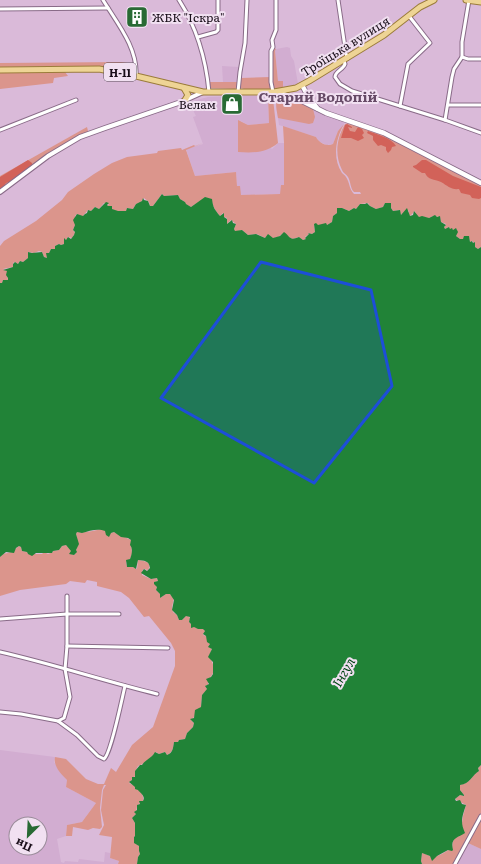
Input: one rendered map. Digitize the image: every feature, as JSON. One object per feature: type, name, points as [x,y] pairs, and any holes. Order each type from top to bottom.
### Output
[{"type":"main road","name":"Троїцька вулиця","points":[[0,70],[99,69],[206,92],[274,92],[302,85],[384,35],[420,8],[434,0]]},
{"type":"main road","points":[[468,0],[481,2]]},
{"type":"main road","points":[[302,85],[318,110]]},
{"type":"main road","points":[[184,88],[188,95],[185,100]]},
{"type":"main road","points":[[274,92],[296,98],[318,110],[384,133],[481,183]]},
{"type":"street","points":[[103,0],[134,53],[137,65],[136,76]]},
{"type":"street","points":[[0,192],[48,156],[80,137],[206,92],[207,71],[198,37],[179,0]]},
{"type":"street","points":[[198,37],[216,32],[218,30],[218,0]]},
{"type":"street","points":[[238,92],[245,43],[247,0]]},
{"type":"street","points":[[274,92],[272,82],[271,51],[273,47],[272,40],[276,30],[276,0]]},
{"type":"street","points":[[338,0],[346,54],[345,64],[335,76],[340,84],[353,92],[445,120],[481,133]]},
{"type":"street","points":[[445,120],[454,69],[462,57],[462,42],[468,0]]},
{"type":"street","points":[[0,9],[108,8]]},
{"type":"street","points":[[400,106],[408,64],[430,43],[409,16]]},
{"type":"street","points":[[462,57],[468,59],[481,59]]},
{"type":"street","points":[[0,130],[76,100]]},
{"type":"street","points":[[448,105],[481,105]]},
{"type":"street","points":[[58,721],[64,718],[70,700],[65,669],[67,646],[67,596]]},
{"type":"street","points":[[0,619],[67,614],[119,614]]},
{"type":"street","points":[[67,646],[168,648]]},
{"type":"street","points":[[0,652],[157,694]]},
{"type":"street","points":[[0,712],[58,721],[76,735],[98,756],[104,759],[107,755],[112,740],[125,686]]},
{"type":"street","points":[[455,864],[481,816]]},
{"type":"highlighted area","points":[[261,262],[371,290],[392,386],[314,483],[161,398]]},
{"type":"shaded area","points":[[273,47],[276,49],[278,81],[283,81],[283,88],[273,89]]},
{"type":"shaded area","points":[[287,47],[290,48],[291,56],[294,61],[298,84],[283,88],[283,81],[278,81],[275,51],[276,49]]},
{"type":"shaded area","points":[[121,62],[134,64],[134,68],[128,70],[99,66],[0,67],[0,63]]},
{"type":"shaded area","points":[[222,66],[239,67],[237,82],[223,82]]},
{"type":"shaded area","points":[[65,72],[68,76],[54,78],[53,83],[0,89],[0,73]]},
{"type":"shaded area","points":[[271,77],[272,89],[241,88],[241,78]]},
{"type":"shaded area","points":[[209,82],[237,82],[237,87],[235,89],[211,88]]},
{"type":"shaded area","points":[[268,96],[269,123],[248,125],[239,120],[272,149],[278,143],[284,143],[284,185],[281,194],[241,195],[237,186],[236,172],[195,176],[186,149],[203,144],[193,117],[196,116],[189,102],[208,97]]},
{"type":"shaded area","points":[[268,96],[273,99],[278,143],[264,151],[238,152],[238,120],[248,125],[269,123]]},
{"type":"shaded area","points":[[282,96],[344,121],[344,124],[338,131],[333,144],[327,145],[318,141],[316,137],[279,125],[276,104],[277,99]]},
{"type":"shaded area","points":[[282,96],[289,97],[313,109],[315,117],[313,123],[309,124],[278,118],[276,109],[277,100]]},
{"type":"shaded area","points":[[348,123],[383,135],[481,185],[481,247],[478,249],[475,247],[475,242],[470,242],[469,237],[460,239],[456,236],[457,229],[453,230],[449,227],[445,229],[446,224],[441,222],[440,217],[419,217],[416,215],[415,211],[410,216],[408,214],[409,211],[407,210],[401,215],[399,210],[393,211],[391,208],[391,203],[385,203],[383,207],[376,209],[368,203],[360,204],[356,209],[354,208],[349,211],[342,208],[337,208],[337,213],[333,216],[332,222],[327,225],[314,225],[315,232],[312,234],[308,233],[309,234],[305,237],[306,239],[303,240],[299,237],[292,239],[284,233],[276,238],[271,238],[269,235],[265,238],[257,234],[248,235],[242,230],[235,232],[234,229],[236,224],[231,220],[227,224],[227,218],[224,217],[223,213],[220,216],[214,208],[211,199],[205,198],[191,207],[185,204],[185,202],[180,199],[178,195],[164,196],[162,194],[153,206],[150,206],[149,202],[144,198],[140,203],[136,204],[133,209],[127,208],[126,211],[115,211],[111,207],[107,206],[109,204],[104,203],[99,209],[95,207],[91,211],[88,210],[83,216],[79,216],[77,214],[75,216],[75,225],[73,230],[75,233],[72,238],[68,237],[66,240],[64,239],[64,244],[59,244],[55,246],[55,249],[51,249],[49,253],[47,253],[47,258],[44,257],[42,252],[39,251],[34,253],[28,252],[28,258],[23,262],[20,261],[18,264],[15,262],[13,263],[13,267],[3,269],[7,271],[8,280],[3,280],[2,283],[0,283],[0,246],[4,241],[36,221],[62,200],[68,192],[94,174],[112,163],[127,157],[181,148],[182,150],[203,143],[186,150],[195,176],[236,172],[237,186],[240,186],[241,195],[280,194],[281,185],[284,185],[283,126],[316,137],[321,143],[331,145],[333,144],[338,131],[344,124],[337,142],[337,161],[352,192],[354,194],[361,194],[360,192],[354,192],[349,179],[342,171],[338,158],[338,140],[345,124]]},
{"type":"shaded area","points":[[347,124],[352,127],[348,127],[350,131],[355,132],[358,127],[362,129],[364,133],[362,135],[364,138],[358,141],[351,138],[341,138],[345,125]]},
{"type":"shaded area","points":[[87,127],[87,133],[0,190],[0,176]]},
{"type":"shaded area","points":[[368,131],[391,141],[396,146],[392,147],[388,153],[386,147],[381,145],[378,146],[373,140],[373,136],[367,133]]},
{"type":"shaded area","points":[[28,160],[32,163],[32,165],[0,189],[0,177]]},
{"type":"shaded area","points":[[422,160],[426,160],[453,176],[481,187],[481,198],[472,198],[470,195],[461,193],[459,189],[452,188],[430,178],[425,173],[422,173],[413,167]]},
{"type":"shaded area","points":[[101,529],[111,533],[114,532],[131,540],[132,554],[130,559],[126,562],[127,567],[137,569],[138,560],[145,561],[149,564],[148,570],[144,569],[142,571],[142,575],[151,579],[157,578],[158,581],[155,582],[157,587],[156,590],[160,594],[160,598],[166,594],[170,594],[174,598],[172,607],[173,612],[177,615],[179,620],[182,620],[188,616],[190,618],[189,622],[192,625],[197,628],[204,629],[205,631],[203,635],[206,636],[210,644],[209,647],[212,649],[209,656],[214,670],[208,685],[206,685],[207,690],[202,695],[201,707],[191,720],[194,723],[193,727],[187,733],[185,739],[174,742],[172,750],[169,754],[167,755],[165,752],[159,754],[156,752],[143,764],[138,766],[135,772],[136,775],[129,783],[139,790],[143,796],[143,801],[140,801],[137,806],[136,814],[132,818],[135,823],[134,842],[139,846],[140,854],[137,864],[118,864],[119,861],[110,858],[112,837],[99,835],[104,825],[101,810],[103,790],[106,785],[104,785],[102,790],[100,808],[102,827],[100,829],[93,828],[88,830],[73,827],[72,836],[66,836],[67,825],[82,822],[96,803],[66,787],[67,780],[56,767],[55,757],[66,759],[86,779],[98,784],[104,784],[111,768],[116,772],[132,745],[153,727],[175,666],[175,651],[171,643],[149,616],[144,617],[129,598],[121,592],[97,586],[97,582],[87,580],[85,583],[70,581],[66,584],[20,590],[0,596],[0,557],[3,554],[12,552],[19,546],[21,547],[22,551],[27,552],[28,554],[42,554],[44,552],[48,554],[59,550],[62,546],[66,545],[70,548],[72,554],[74,555],[78,545],[77,532]]},
{"type":"shaded area","points":[[0,750],[55,757],[54,762],[67,780],[66,787],[96,803],[82,822],[67,825],[66,836],[57,839],[61,862],[78,862],[79,859],[104,862],[105,852],[110,853],[110,858],[119,861],[118,864],[0,864]]},
{"type":"shaded area","points":[[481,765],[481,813],[453,864],[422,864],[422,853],[430,856],[439,855],[452,848],[455,837],[460,836],[466,805],[455,799],[460,795],[464,796],[460,790],[460,785],[470,780],[479,771],[478,768]]},
{"type":"shaded area","points":[[481,819],[481,849],[468,843]]},
{"type":"shaded area","points":[[468,843],[481,849],[481,864],[457,864]]},
{"type":"water","name":"Інгул","points":[[162,194],[164,196],[178,195],[180,199],[191,207],[205,197],[212,199],[214,209],[220,216],[224,213],[224,217],[227,219],[227,224],[232,220],[233,223],[236,224],[234,229],[235,231],[242,230],[248,235],[256,234],[265,238],[268,234],[273,238],[280,236],[284,232],[290,238],[299,237],[303,240],[306,239],[305,238],[309,234],[308,233],[312,234],[315,232],[314,224],[316,223],[318,225],[326,223],[327,225],[332,222],[333,216],[337,213],[337,208],[342,208],[349,211],[354,208],[356,209],[360,204],[367,203],[376,209],[383,207],[385,203],[391,203],[391,208],[393,211],[400,210],[401,215],[407,208],[410,216],[413,215],[414,211],[419,217],[422,216],[429,218],[435,215],[437,217],[440,216],[441,222],[446,225],[444,227],[445,229],[449,227],[453,230],[456,228],[458,232],[456,236],[463,239],[464,236],[469,236],[470,242],[475,242],[475,247],[478,249],[481,247],[481,765],[478,768],[479,771],[469,781],[460,785],[460,790],[464,796],[460,795],[455,799],[456,801],[460,800],[462,804],[466,805],[462,819],[462,826],[465,833],[453,841],[452,851],[448,850],[437,856],[432,861],[430,856],[422,853],[422,864],[137,864],[140,854],[139,846],[134,843],[135,823],[132,818],[136,814],[134,812],[137,810],[137,805],[140,804],[139,801],[143,801],[144,798],[129,782],[132,780],[132,777],[135,777],[135,771],[140,765],[142,765],[155,752],[159,754],[165,752],[167,755],[169,754],[172,750],[174,742],[185,739],[187,733],[193,727],[194,723],[190,719],[194,718],[195,710],[201,707],[202,695],[207,689],[205,686],[209,684],[206,679],[211,677],[213,674],[213,662],[208,657],[212,649],[208,647],[210,644],[207,642],[206,636],[203,634],[205,631],[194,627],[191,628],[191,624],[189,622],[190,617],[186,616],[182,620],[179,620],[177,615],[172,610],[174,600],[170,594],[166,594],[160,598],[160,594],[156,590],[157,587],[154,584],[154,582],[158,581],[157,578],[151,579],[141,573],[144,569],[147,571],[150,568],[147,562],[138,560],[136,569],[133,567],[127,567],[126,560],[130,559],[132,554],[132,548],[130,545],[131,540],[121,537],[114,532],[111,533],[109,537],[106,535],[105,531],[102,530],[82,533],[77,532],[76,534],[79,544],[76,550],[77,552],[74,555],[69,554],[71,551],[66,545],[62,546],[59,550],[53,551],[52,553],[36,553],[32,556],[27,552],[22,551],[21,547],[19,546],[16,548],[14,553],[6,552],[0,557],[0,283],[2,283],[3,280],[8,280],[6,275],[7,271],[3,270],[13,267],[15,262],[18,264],[20,261],[23,262],[28,258],[28,252],[42,252],[44,257],[47,258],[46,253],[49,253],[51,249],[55,249],[55,246],[59,244],[64,244],[64,238],[66,240],[68,237],[71,239],[74,235],[75,232],[73,230],[75,225],[73,220],[77,214],[83,216],[88,210],[91,211],[95,207],[99,209],[106,202],[109,203],[107,205],[108,206],[112,206],[112,209],[126,211],[127,208],[133,209],[136,204],[142,201],[143,198],[144,200],[148,201],[150,206],[153,206]]},
{"type":"place","name":"ЖБК \"Іскра\"","points":[[137,17]]},
{"type":"place","name":"Велам","points":[[232,104]]},
{"type":"district","name":"Старий Водопій","points":[[318,96]]}]
